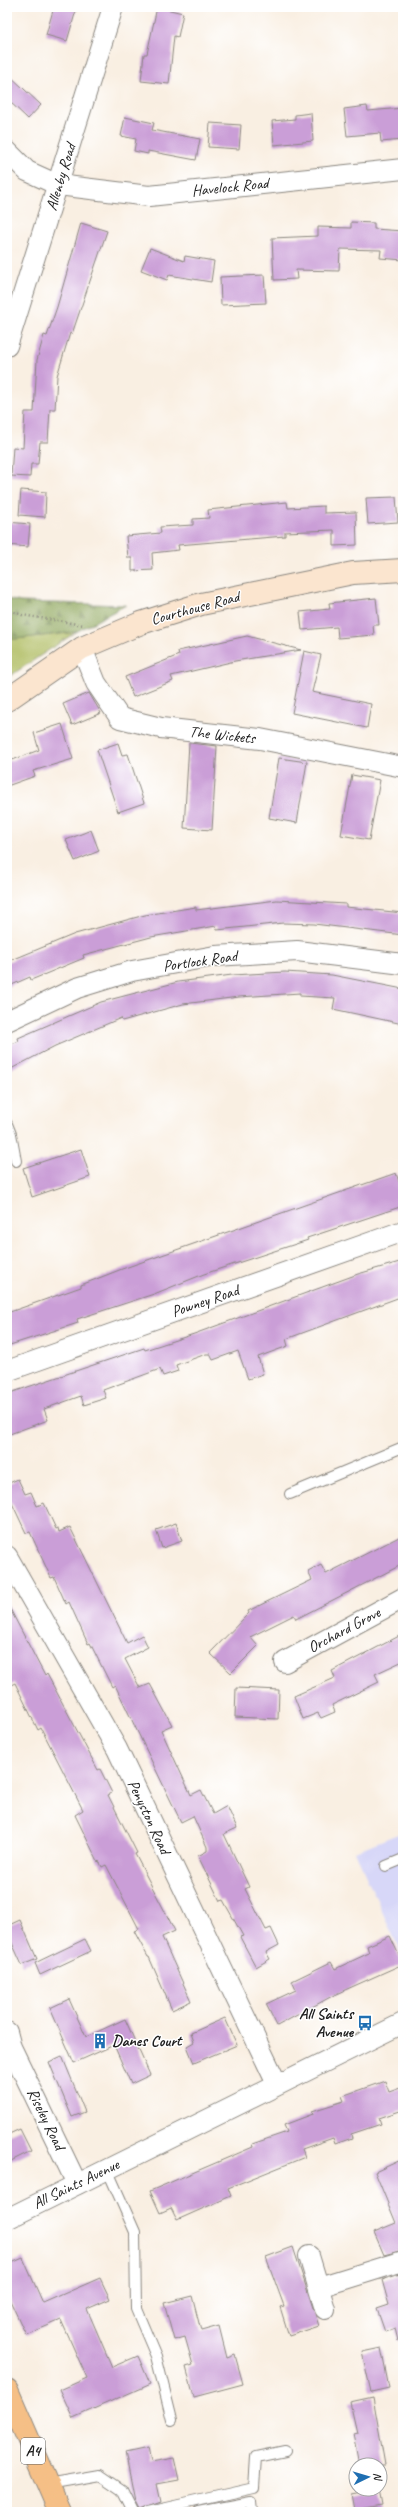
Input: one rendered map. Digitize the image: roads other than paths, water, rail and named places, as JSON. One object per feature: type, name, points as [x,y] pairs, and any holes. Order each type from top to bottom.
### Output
[{"type":"main road","name":"A4","points":[[7,2390],[60,2512]]},
{"type":"street","name":"Allenby Road","points":[[7,346],[113,7]]},
{"type":"street","name":"Havelock Road","points":[[7,151],[27,171],[58,185],[149,196],[403,170]]},
{"type":"street","name":"Courthouse Road","points":[[7,700],[82,648],[141,623],[201,604],[353,573],[403,570]]},
{"type":"street","name":"The Wickets","points":[[82,648],[96,683],[120,718],[161,728],[260,739],[403,767]]},
{"type":"street","name":"Portlock Road","points":[[7,1021],[77,988],[132,971],[215,956],[297,951],[403,964]]},
{"type":"street","name":"Powney Road","points":[[7,1371],[403,1231]]},
{"type":"street","name":"Penyston Road","points":[[7,1556],[118,1749],[277,2084]]},
{"type":"street","name":"Orchard Grove","points":[[285,1662],[403,1598]]},
{"type":"street","name":"All Saints Avenue","points":[[7,2219],[277,2084],[403,2023]]},
{"type":"street","name":"Riseley Road","points":[[7,2032],[11,2047],[77,2184]]},
{"type":"street","points":[[309,2256],[325,2309]]},
{"type":"street","points":[[319,2287],[403,2261]]},
{"type":"lane","points":[[7,1124],[12,1134],[16,1161]]},
{"type":"lane","points":[[290,1494],[403,1447]]},
{"type":"lane","points":[[386,1866],[403,1859]]},
{"type":"lane","points":[[108,2169],[135,2232],[136,2309],[156,2356],[172,2420]]},
{"type":"lane","points":[[148,2512],[254,2488],[256,2457],[285,2451]]},
{"type":"lane","points":[[48,2484],[100,2475],[122,2490],[133,2512]]},
{"type":"lane","points":[[199,2512],[251,2502],[252,2512]]},
{"type":"place","name":"All Saints Avenue","points":[[365,2023]]},
{"type":"place","name":"Danes Court","points":[[100,2041]]}]
